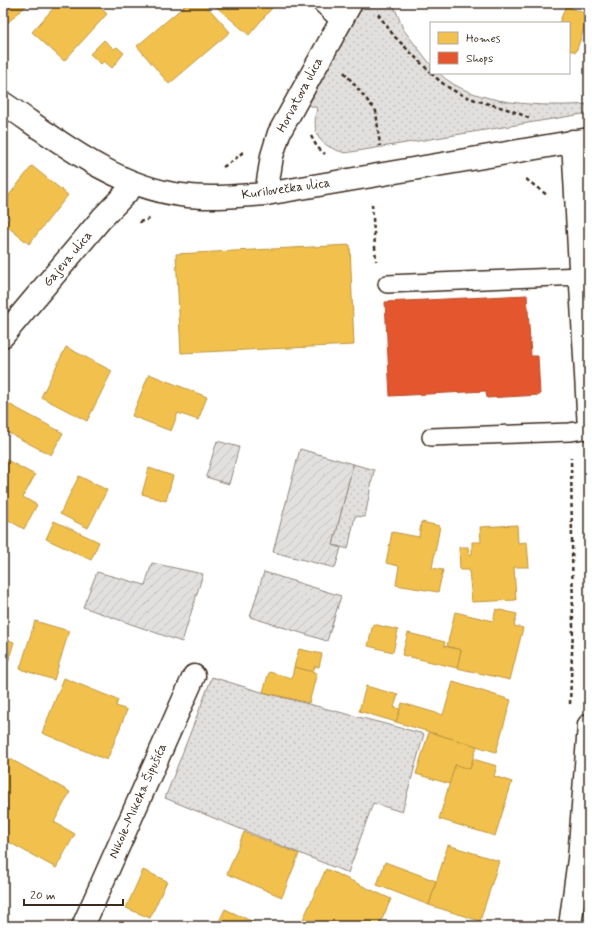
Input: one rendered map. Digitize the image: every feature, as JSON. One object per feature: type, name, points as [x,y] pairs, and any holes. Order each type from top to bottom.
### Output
[{"type":"street","name":"Horvatova ulica","points":[[266,194],[272,156],[279,132],[351,3]]},
{"type":"street","name":"Kurilovečka ulica","points":[[3,103],[85,159],[135,184],[181,195],[225,197],[266,194],[581,140]]},
{"type":"street","points":[[581,140],[583,430]]},
{"type":"street","name":"Gajeva ulica","points":[[3,336],[102,218],[135,184]]},
{"type":"street","name":"Nikole-Mikeka Šipušića","points":[[83,926],[194,676]]},
{"type":"street","points":[[570,926],[579,859],[587,770],[589,725]]},
{"type":"lane","points":[[321,3],[340,21]]},
{"type":"lane","points":[[387,284],[581,276]]},
{"type":"lane","points":[[431,436],[583,430]]},
{"type":"path","points":[[375,9],[394,36],[430,72]]},
{"type":"path","points":[[325,48],[376,111],[381,152]]},
{"type":"path","points":[[432,74],[449,88],[465,96],[500,106],[536,122]]},
{"type":"path","points":[[220,168],[234,160],[246,147]]},
{"type":"path","points":[[522,176],[544,192],[548,197]]},
{"type":"path","points":[[371,196],[376,267],[387,284]]},
{"type":"path","points":[[570,707],[573,589],[583,430]]},
{"type":"shaded area","points":[[365,3],[393,3],[403,29],[430,64],[430,74],[440,74],[453,84],[470,92],[490,98],[531,104],[589,104],[589,113],[345,153],[323,143],[316,132],[315,118],[317,108],[309,105],[324,73]]},
{"type":"shaded area","points":[[217,441],[239,447],[229,484],[206,477]]},
{"type":"shaded area","points":[[300,449],[353,464],[333,545],[341,548],[335,568],[273,552]]},
{"type":"shaded area","points":[[353,464],[374,470],[365,517],[355,516],[348,549],[333,545]]},
{"type":"shaded area","points":[[152,563],[203,574],[182,642],[83,607],[97,572],[145,585]]},
{"type":"shaded area","points":[[264,572],[341,596],[327,641],[250,617]]},
{"type":"shaded area","points":[[212,677],[258,691],[424,734],[402,812],[373,803],[348,873],[165,798]]},
{"type":"building: Homes","points":[[3,3],[29,3],[3,27]]},
{"type":"building: Homes","points":[[58,3],[96,3],[107,14],[64,61],[32,32]]},
{"type":"building: Homes","points":[[188,3],[204,3],[230,32],[169,84],[137,46]]},
{"type":"building: Homes","points":[[212,3],[276,3],[249,35]]},
{"type":"building: Homes","points":[[566,6],[589,15],[576,52],[570,50],[570,22],[559,22]]},
{"type":"building: Homes","points":[[104,40],[114,49],[117,47],[124,53],[112,68],[104,61],[101,64],[90,54]]},
{"type":"building: Homes","points":[[32,166],[68,195],[29,244],[4,224],[10,218],[3,213],[3,203]]},
{"type":"building: Homes","points":[[350,245],[354,345],[181,353],[176,254]]},
{"type":"building: Homes","points":[[66,347],[112,371],[87,421],[41,397]]},
{"type":"building: Homes","points":[[149,374],[207,397],[198,420],[178,413],[171,431],[132,416]]},
{"type":"building: Homes","points":[[3,401],[63,433],[51,455],[3,430]]},
{"type":"building: Homes","points":[[3,458],[35,475],[23,497],[37,505],[24,529],[3,517]]},
{"type":"building: Homes","points":[[149,468],[173,476],[166,501],[142,494]]},
{"type":"building: Homes","points":[[79,476],[107,490],[88,528],[60,514]]},
{"type":"building: Homes","points":[[54,521],[99,542],[91,560],[46,539]]},
{"type":"building: Homes","points":[[421,522],[440,526],[432,568],[443,570],[438,592],[396,585],[399,566],[386,563],[392,532],[419,537]]},
{"type":"building: Homes","points":[[517,525],[518,543],[527,542],[529,567],[514,567],[516,600],[472,602],[469,570],[460,570],[459,547],[468,547],[469,554],[472,554],[472,542],[481,542],[480,527]]},
{"type":"building: Homes","points":[[496,609],[517,614],[514,626],[523,628],[510,680],[457,668],[461,650],[447,646],[455,612],[493,621]]},
{"type":"building: Homes","points":[[35,621],[69,631],[54,680],[20,669]]},
{"type":"building: Homes","points":[[373,624],[398,630],[393,652],[368,646]]},
{"type":"building: Homes","points":[[408,633],[445,642],[444,646],[461,650],[457,668],[402,655]]},
{"type":"building: Homes","points":[[3,638],[14,642],[3,679]]},
{"type":"building: Homes","points":[[299,649],[322,654],[319,667],[315,666],[313,672],[294,667]]},
{"type":"building: Homes","points":[[294,667],[317,673],[309,703],[263,692],[269,672],[292,678]]},
{"type":"building: Homes","points":[[64,678],[118,700],[116,706],[127,710],[107,760],[42,733]]},
{"type":"building: Homes","points":[[453,682],[511,700],[496,752],[396,722],[402,703],[443,715]]},
{"type":"building: Homes","points":[[366,686],[398,695],[394,707],[400,709],[396,722],[359,711]]},
{"type":"building: Homes","points":[[429,732],[477,746],[470,769],[455,765],[450,784],[416,774]]},
{"type":"building: Homes","points":[[3,755],[70,792],[54,822],[75,834],[56,868],[3,839]]},
{"type":"building: Homes","points":[[473,759],[497,766],[494,776],[512,782],[495,836],[439,819],[455,765],[470,769]]},
{"type":"building: Homes","points":[[244,832],[299,854],[282,897],[227,874]]},
{"type":"building: Homes","points":[[448,845],[499,861],[480,921],[429,905]]},
{"type":"building: Homes","points":[[385,862],[436,881],[429,905],[377,885]]},
{"type":"building: Homes","points":[[326,869],[391,899],[379,926],[300,926]]},
{"type":"building: Homes","points":[[143,870],[167,881],[150,918],[126,908]]},
{"type":"building: Homes","points":[[225,909],[262,926],[217,926]]},
{"type":"building: Shops","points":[[527,295],[531,356],[538,356],[540,395],[487,398],[486,391],[390,396],[385,302]]}]
